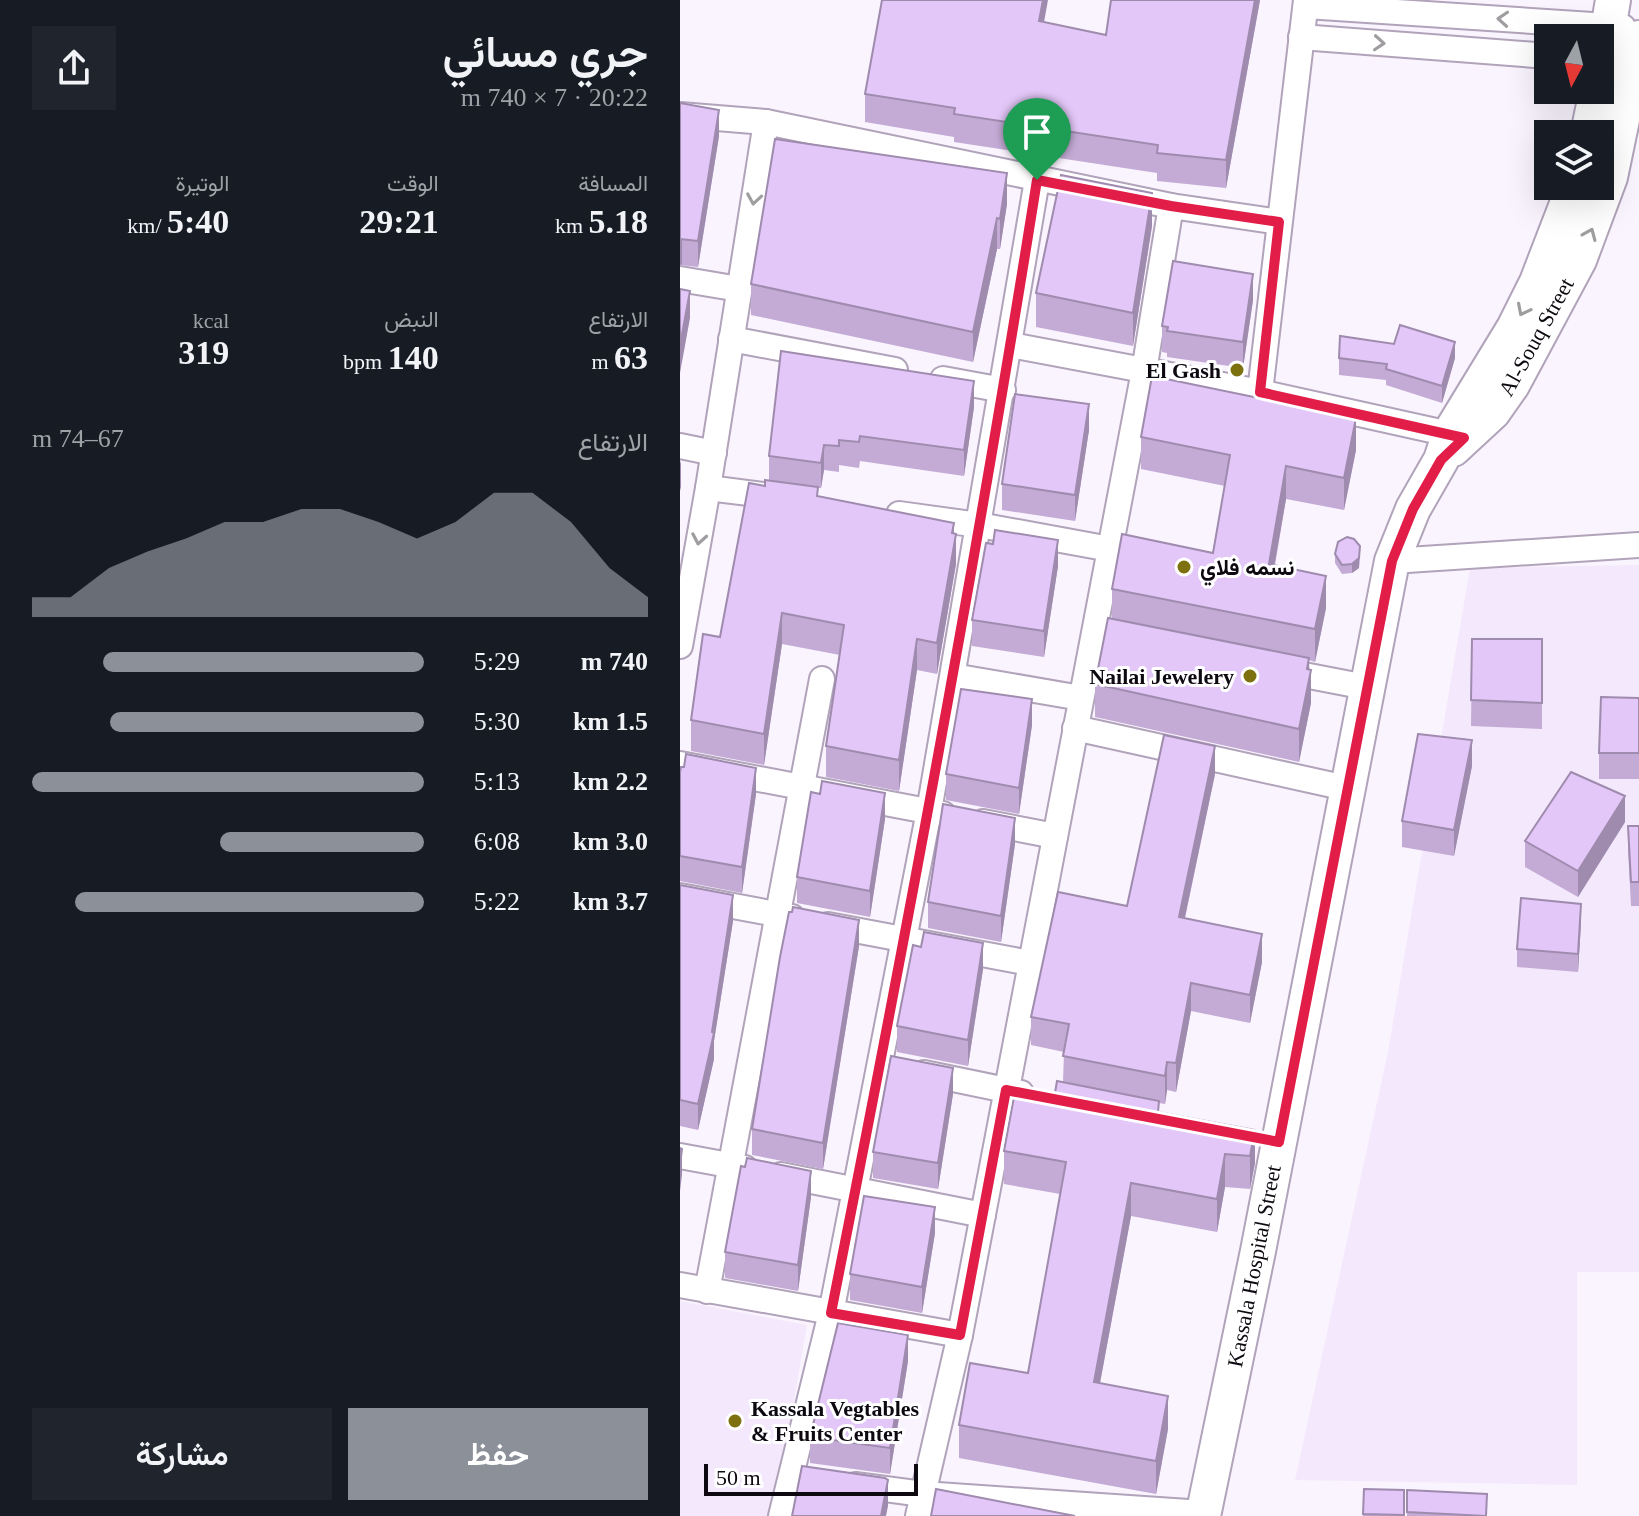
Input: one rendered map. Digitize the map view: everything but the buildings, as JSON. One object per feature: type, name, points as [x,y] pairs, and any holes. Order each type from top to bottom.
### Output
[{"type":"main road","points":[[1593,120],[1617,52]]},
{"type":"main road","name":"Al-Souq Street","points":[[1452,444],[1493,412],[1512,385],[1579,260],[1610,177],[1617,52]]},
{"type":"main road","name":"Al-Souq Street","points":[[1452,444],[1537,282],[1569,200]]},
{"type":"main road","name":"Kassala Hospital Street","points":[[1203,1514],[1271,1140],[1392,561],[1413,509],[1452,444]]},
{"type":"street","points":[[1260,392],[1306,3],[1617,52]]},
{"type":"street","points":[[1301,37],[1534,55]]},
{"type":"street","points":[[680,115],[766,122],[1037,180],[1171,206],[1279,222]]},
{"type":"street","points":[[680,646],[766,122]]},
{"type":"street","points":[[781,1516],[831,1313],[929,811],[1037,180]]},
{"type":"street","points":[[920,1505],[960,1335],[1144,371],[1171,206]]},
{"type":"street","points":[[680,279],[739,289]]},
{"type":"street","points":[[731,339],[1003,390]]},
{"type":"street","points":[[1011,345],[1260,392],[1452,444]]},
{"type":"street","points":[[680,446],[714,453]]},
{"type":"street","points":[[708,488],[798,500]]},
{"type":"street","points":[[874,511],[979,525],[1110,549]]},
{"type":"street","points":[[1392,561],[1639,545]]},
{"type":"street","points":[[1094,633],[1124,639]]},
{"type":"street","points":[[1260,666],[1366,687]]},
{"type":"street","points":[[953,676],[1081,698]]},
{"type":"street","points":[[707,1291],[822,679]]},
{"type":"street","points":[[1075,728],[1346,788]]},
{"type":"street","points":[[680,764],[1055,836]]},
{"type":"street","points":[[680,896],[1030,963]]},
{"type":"street","points":[[879,1064],[1037,1096]]},
{"type":"street","points":[[680,1156],[983,1215]]},
{"type":"street","points":[[680,1285],[960,1335]]},
{"type":"street","points":[[791,1475],[920,1505],[1203,1514]]},
{"type":"shaded area","points":[[1639,565],[1639,1272],[1577,1272],[1577,1485],[1295,1480],[1388,1052],[1470,568]]},
{"type":"shaded area","name":"Kassala Vegtables & Fruits Center","points":[[680,1301],[807,1325],[774,1516],[680,1516]]},
{"type":"place","name":"El Gash","points":[[1237,370]]},
{"type":"place","name":"نسمه فلاي","points":[[1184,567]]},
{"type":"place","name":"Nailai Jewelery","points":[[1250,676]]},
{"type":"place","name":"Kassala Vegtables & Fruits Center","points":[[735,1421]]},
{"type":"route","points":[[1037,180],[1171,206],[1279,222],[1260,392],[1464,438],[1441,460],[1413,509],[1392,561],[1279,1142],[1006,1090],[960,1335],[831,1313],[929,811],[1037,180]]}]
